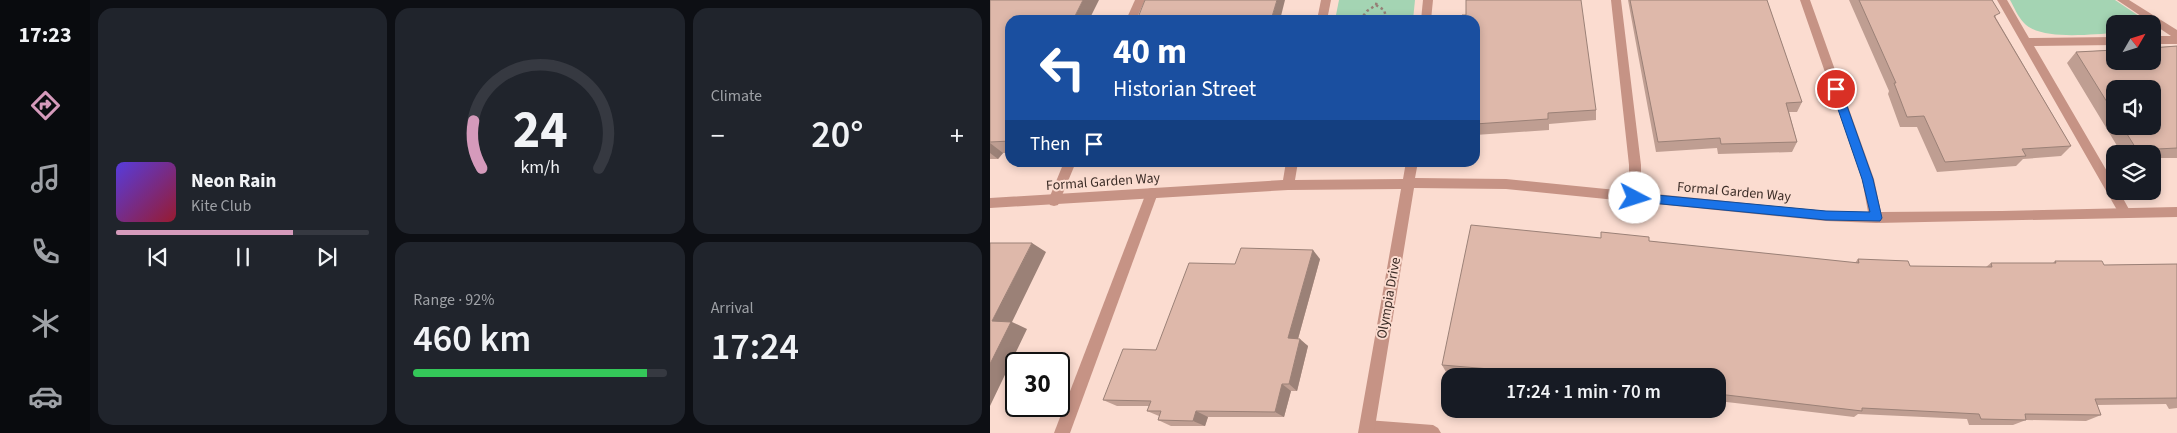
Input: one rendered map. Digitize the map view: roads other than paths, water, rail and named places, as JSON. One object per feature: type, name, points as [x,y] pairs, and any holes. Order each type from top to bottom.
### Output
[{"type":"street","points":[[1133,15],[1140,0]]},
{"type":"street","points":[[1323,15],[1326,0]]},
{"type":"street","points":[[1426,15],[1428,0]]},
{"type":"street","points":[[1616,0],[1635,166],[1635,198]]},
{"type":"street","points":[[1805,0],[1868,179],[1876,218]]},
{"type":"street","points":[[2002,0],[2125,213]]},
{"type":"street","points":[[2122,0],[2177,35]]},
{"type":"street","points":[[2161,40],[2177,40]]},
{"type":"street","points":[[2026,42],[2106,41]]},
{"type":"street","points":[[1054,200],[1068,167]]},
{"type":"street","points":[[1288,185],[1291,167]]},
{"type":"street","name":"Olympia Drive","points":[[1366,430],[1411,167]]},
{"type":"street","name":"Formal Garden Way","points":[[990,203],[1288,185],[1409,185],[1448,183],[1506,184],[1826,216],[1876,218],[2177,212]]},
{"type":"street","points":[[1062,433],[1152,193]]},
{"type":"street","points":[[1366,430],[1433,433]]}]
